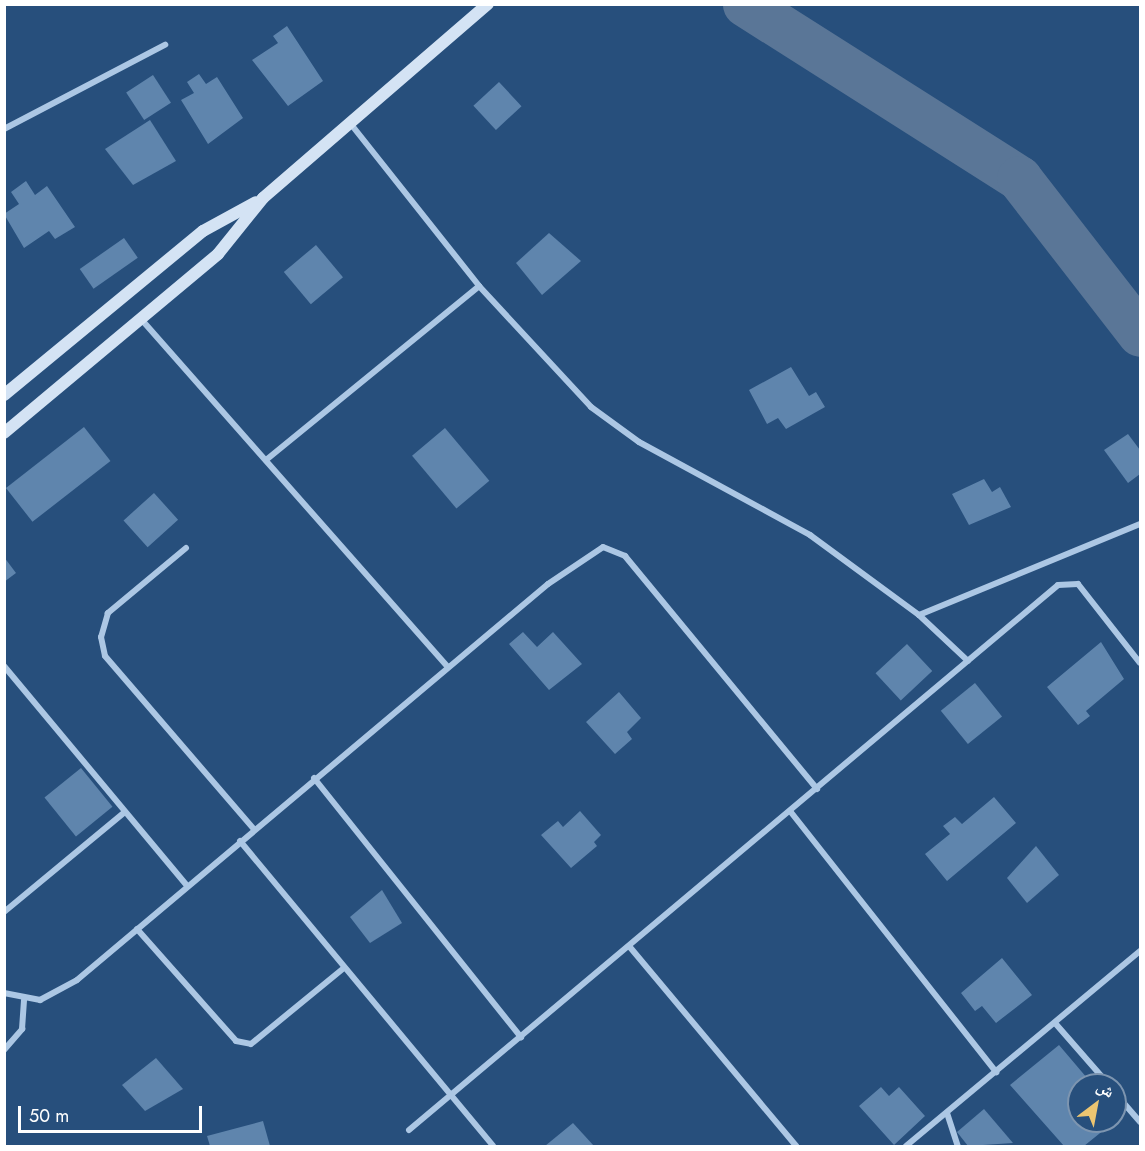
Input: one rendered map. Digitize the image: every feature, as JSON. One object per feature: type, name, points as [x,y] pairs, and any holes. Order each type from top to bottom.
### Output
[{"type":"main road","points":[[4,433],[218,254],[263,198],[488,4]]},
{"type":"main road","points":[[4,395],[202,231],[263,198]]},
{"type":"street","points":[[4,129],[165,45]]},
{"type":"street","points":[[350,123],[479,286],[591,407],[639,442],[810,535],[919,615],[968,661]]},
{"type":"street","points":[[266,460],[479,286]]},
{"type":"street","points":[[141,319],[448,667]]},
{"type":"street","points":[[919,615],[1140,524]]},
{"type":"street","points":[[186,548],[108,613],[101,637],[105,656],[254,829]]},
{"type":"street","points":[[4,993],[24,1000],[53,996],[137,929],[314,778],[592,550],[614,549],[817,789]]},
{"type":"street","points":[[410,1130],[968,661],[1068,582],[1085,591],[1140,663]]},
{"type":"street","points":[[4,666],[187,886]]},
{"type":"street","points":[[314,778],[521,1037]]},
{"type":"street","points":[[790,811],[996,1072]]},
{"type":"street","points":[[4,912],[125,812]]},
{"type":"street","points":[[240,841],[450,1097],[493,1146]]},
{"type":"street","points":[[137,929],[236,1041],[250,1044],[344,968]]},
{"type":"street","points":[[629,946],[796,1146]]},
{"type":"street","points":[[906,1146],[1140,951]]},
{"type":"street","points":[[4,1050],[22,1029],[24,1000]]},
{"type":"street","points":[[1055,1023],[1098,1073]]},
{"type":"street","points":[[1127,1107],[1140,1122]]},
{"type":"street","points":[[946,1113],[958,1146]]},
{"type":"building","points":[[287,26],[323,81],[288,106],[252,60],[278,43],[273,36]]},
{"type":"building","points":[[199,74],[206,84],[217,77],[243,118],[208,144],[181,100],[194,93],[187,82]]},
{"type":"building","points":[[153,75],[171,103],[144,120],[126,92]]},
{"type":"building","points":[[499,82],[522,106],[496,130],[473,106]]},
{"type":"building","points":[[150,120],[176,161],[133,185],[105,149]]},
{"type":"building","points":[[26,181],[35,195],[47,186],[75,227],[55,239],[49,231],[24,248],[4,214],[19,204],[11,192]]},
{"type":"building","points":[[549,233],[581,261],[542,295],[516,263]]},
{"type":"building","points":[[124,238],[138,258],[94,289],[80,269]]},
{"type":"building","points":[[316,245],[343,277],[311,304],[284,272]]},
{"type":"building","points":[[791,367],[809,396],[816,392],[825,407],[786,429],[778,418],[767,424],[749,390]]},
{"type":"building","points":[[84,427],[110,461],[32,522],[6,488]]},
{"type":"building","points":[[445,428],[489,481],[456,508],[412,456]]},
{"type":"building","points":[[1128,434],[1140,450],[1140,474],[1128,483],[1104,450]]},
{"type":"building","points":[[984,479],[992,492],[1000,487],[1011,507],[969,525],[952,494]]},
{"type":"building","points":[[154,493],[178,520],[148,547],[124,520]]},
{"type":"building","points":[[4,557],[16,573],[4,582]]},
{"type":"building","points":[[523,632],[537,647],[553,632],[582,664],[549,690],[509,644]]},
{"type":"building","points":[[1101,642],[1124,679],[1086,711],[1090,716],[1078,725],[1047,687]]},
{"type":"building","points":[[907,644],[932,671],[901,700],[876,673]]},
{"type":"building","points":[[975,683],[1002,716],[968,744],[941,711]]},
{"type":"building","points":[[619,692],[641,718],[627,732],[632,739],[615,754],[586,722]]},
{"type":"building","points":[[81,768],[112,807],[76,836],[44,798]]},
{"type":"building","points":[[994,797],[1016,823],[947,881],[925,854],[950,834],[943,826],[955,817],[962,824]]},
{"type":"building","points":[[580,811],[601,835],[594,842],[597,846],[571,868],[541,835],[558,821],[563,827]]},
{"type":"building","points":[[1036,846],[1059,875],[1027,903],[1007,878]]},
{"type":"building","points":[[382,890],[402,923],[370,943],[350,917]]},
{"type":"building","points":[[1002,958],[1032,995],[996,1023],[982,1006],[975,1011],[961,993]]},
{"type":"building","points":[[1059,1045],[1083,1073],[1067,1073],[1067,1133],[1100,1133],[1084,1146],[1064,1146],[1010,1085]]},
{"type":"building","points":[[156,1058],[183,1089],[145,1111],[122,1085]]},
{"type":"building","points":[[881,1087],[889,1096],[899,1087],[925,1116],[894,1145],[859,1106]]},
{"type":"building","points":[[984,1109],[1013,1143],[968,1146],[957,1132]]},
{"type":"building","points":[[263,1121],[270,1146],[210,1146],[207,1136]]},
{"type":"building","points":[[573,1123],[594,1146],[545,1146]]},
{"type":"waterway","points":[[745,4],[1019,178],[1140,334]]}]
